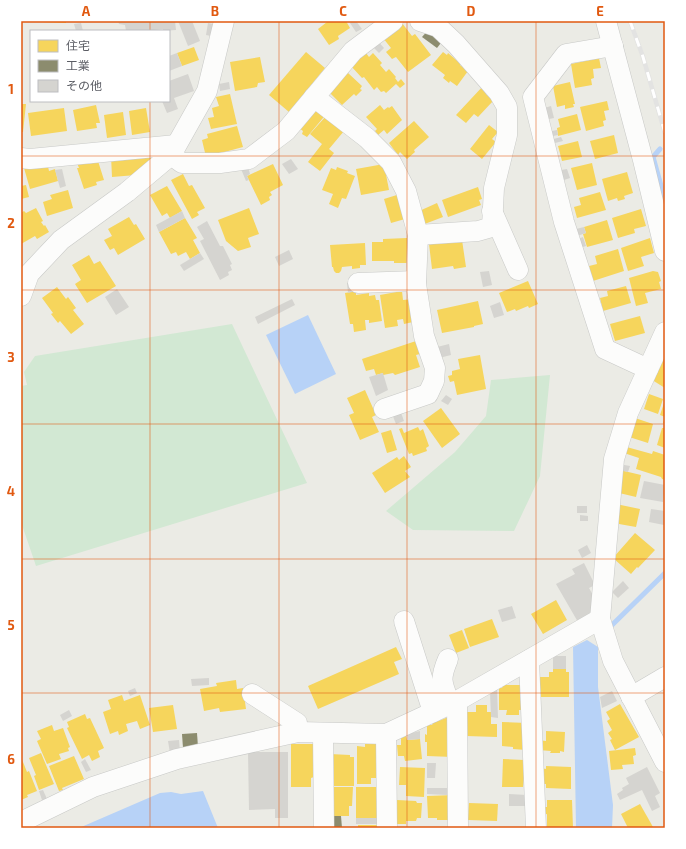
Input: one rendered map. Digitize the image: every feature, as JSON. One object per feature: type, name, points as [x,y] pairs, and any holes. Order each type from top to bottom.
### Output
[{"type":"street","points":[[22,287],[29,274],[61,240],[127,192],[174,150],[207,92],[224,21]]},
{"type":"street","points":[[174,150],[182,163],[220,164],[249,159],[286,131],[353,51],[393,21]]},
{"type":"street","points":[[418,235],[478,231],[492,227],[494,188],[508,135],[507,107],[499,93],[451,39],[438,27],[420,21]]},
{"type":"street","points":[[606,21],[643,160],[665,251]]},
{"type":"street","points":[[613,46],[566,54],[533,97],[564,222],[605,348],[648,369]]},
{"type":"street","points":[[314,97],[367,138],[391,162],[406,191],[418,235],[416,281],[424,336],[435,368],[434,381],[428,394],[384,409]]},
{"type":"street","points":[[21,158],[30,159],[174,150]]},
{"type":"street","points":[[492,211],[518,270]]},
{"type":"street","points":[[358,283],[416,281]]},
{"type":"street","points":[[665,332],[628,413],[614,459],[600,620],[613,662],[665,762]]},
{"type":"street","points":[[21,821],[93,787],[177,759],[298,732],[386,734],[447,705],[600,620]]},
{"type":"street","points":[[404,621],[447,705]]},
{"type":"street","points":[[448,659],[443,672],[442,681],[447,705],[458,828]]},
{"type":"street","points":[[529,660],[536,828]]},
{"type":"street","points":[[631,697],[665,677]]},
{"type":"street","points":[[252,694],[297,723],[298,732]]},
{"type":"street","points":[[323,733],[324,828]]},
{"type":"street","points":[[386,734],[387,828]]},
{"type":"green space","points":[[232,324],[307,483],[36,566],[21,522],[21,386],[27,385],[24,372],[35,356]]},
{"type":"green space","points":[[550,375],[540,476],[514,531],[413,530],[386,511],[455,452],[486,416],[491,380]]},
{"type":"water","points":[[308,315],[336,374],[295,394],[266,335]]},
{"type":"water","points":[[587,640],[598,647],[598,687],[613,805],[612,828],[576,828],[573,647]]},
{"type":"water","points":[[203,791],[218,828],[79,828],[160,793],[171,792],[181,794]]},
{"type":"building: 住宅","points":[[66,21],[66,23],[41,22]]},
{"type":"building: 住宅","points":[[326,21],[346,21],[350,28],[338,36],[339,39],[329,45],[318,29],[327,22]]},
{"type":"building: 住宅","points":[[402,23],[412,36],[415,34],[431,55],[408,72],[396,57],[392,59],[386,52],[391,48],[383,38]]},
{"type":"building: 住宅","points":[[194,47],[199,60],[182,66],[177,53]]},
{"type":"building: 住宅","points":[[306,52],[325,68],[289,112],[269,95]]},
{"type":"building: 住宅","points":[[443,52],[447,55],[448,53],[468,71],[457,86],[450,81],[449,83],[443,78],[445,75],[432,65]]},
{"type":"building: 住宅","points":[[366,53],[369,57],[373,53],[382,63],[380,65],[386,72],[389,69],[396,77],[395,78],[398,82],[401,79],[405,84],[400,88],[396,84],[386,93],[384,91],[381,92],[377,87],[374,90],[364,77],[362,78],[351,66]]},
{"type":"building: 住宅","points":[[260,57],[265,82],[258,83],[257,87],[235,91],[230,62]]},
{"type":"building: 住宅","points":[[599,58],[601,68],[593,69],[594,78],[591,79],[592,85],[575,88],[571,64]]},
{"type":"building: 住宅","points":[[348,73],[362,86],[360,89],[362,90],[356,96],[354,94],[342,105],[329,92]]},
{"type":"building: 住宅","points":[[570,82],[575,104],[573,104],[574,107],[565,109],[565,105],[557,107],[553,86]]},
{"type":"building: 住宅","points":[[484,85],[490,90],[486,94],[493,101],[478,117],[474,114],[466,123],[456,115]]},
{"type":"building: 住宅","points":[[230,94],[237,124],[211,129],[208,118],[214,117],[212,108],[219,106],[216,97]]},
{"type":"building: 住宅","points":[[607,101],[609,110],[604,111],[606,120],[603,121],[604,126],[586,131],[580,107]]},
{"type":"building: 住宅","points":[[21,104],[26,104],[23,132],[21,132]]},
{"type":"building: 住宅","points":[[319,104],[328,112],[307,137],[302,134],[303,131],[299,128]]},
{"type":"building: 住宅","points":[[96,105],[100,123],[96,123],[97,128],[77,131],[73,110]]},
{"type":"building: 住宅","points":[[380,105],[384,110],[392,106],[402,120],[387,134],[384,130],[378,135],[375,131],[377,129],[366,117]]},
{"type":"building: 住宅","points":[[64,108],[67,131],[31,136],[28,113]]},
{"type":"building: 住宅","points":[[146,108],[150,132],[132,135],[129,111]]},
{"type":"building: 住宅","points":[[123,112],[126,135],[107,138],[104,115]]},
{"type":"building: 住宅","points":[[577,114],[581,130],[558,136],[557,128],[560,127],[558,119]]},
{"type":"building: 住宅","points":[[326,116],[344,131],[329,149],[334,153],[320,171],[308,162],[322,144],[310,134]]},
{"type":"building: 住宅","points":[[414,121],[429,137],[414,150],[415,152],[407,159],[400,152],[398,155],[389,143]]},
{"type":"building: 住宅","points":[[489,125],[498,132],[492,139],[496,142],[482,159],[470,149]]},
{"type":"building: 住宅","points":[[237,126],[243,147],[206,157],[202,140],[208,138],[207,134]]},
{"type":"building: 住宅","points":[[614,135],[618,153],[595,159],[590,141]]},
{"type":"building: 住宅","points":[[578,141],[582,157],[562,161],[558,146]]},
{"type":"building: 住宅","points":[[155,152],[155,161],[147,171],[135,172],[136,175],[112,177],[111,156]]},
{"type":"building: 住宅","points":[[87,160],[89,164],[98,161],[104,180],[96,182],[97,185],[84,189],[77,168],[79,168],[77,163]]},
{"type":"building: 住宅","points":[[47,162],[49,171],[55,169],[58,181],[30,189],[24,168]]},
{"type":"building: 住宅","points":[[592,163],[597,185],[577,190],[571,168]]},
{"type":"building: 住宅","points":[[273,164],[283,185],[270,192],[272,195],[269,197],[270,200],[261,205],[247,176]]},
{"type":"building: 住宅","points":[[384,164],[389,190],[361,195],[356,169]]},
{"type":"building: 住宅","points":[[337,167],[348,171],[347,173],[355,176],[346,199],[342,198],[338,208],[329,204],[333,194],[322,190],[331,168],[336,170]]},
{"type":"building: 住宅","points":[[627,172],[633,193],[624,196],[625,199],[618,201],[617,198],[608,201],[602,179]]},
{"type":"building: 住宅","points":[[183,174],[189,186],[192,185],[205,208],[197,212],[199,215],[192,219],[171,180]]},
{"type":"building: 住宅","points":[[26,185],[29,197],[21,199],[21,186]]},
{"type":"building: 住宅","points":[[167,186],[182,211],[170,218],[167,213],[162,216],[150,195]]},
{"type":"building: 住宅","points":[[478,187],[482,199],[479,200],[481,205],[448,217],[442,200]]},
{"type":"building: 住宅","points":[[68,190],[73,208],[47,216],[43,202],[52,199],[50,195]]},
{"type":"building: 住宅","points":[[600,192],[606,210],[577,218],[574,207],[581,205],[579,198]]},
{"type":"building: 住宅","points":[[400,194],[405,219],[391,223],[384,199]]},
{"type":"building: 住宅","points":[[437,203],[443,217],[422,225],[417,212]]},
{"type":"building: 住宅","points":[[36,208],[43,221],[41,222],[44,226],[45,225],[49,232],[37,239],[35,236],[21,244],[21,213],[24,211],[26,213]]},
{"type":"building: 住宅","points":[[249,208],[259,234],[248,238],[251,247],[238,251],[226,241],[218,220]]},
{"type":"building: 住宅","points":[[641,209],[646,226],[634,229],[635,233],[618,238],[612,218]]},
{"type":"building: 住宅","points":[[129,217],[134,225],[136,224],[145,239],[118,255],[114,248],[110,250],[104,240],[112,236],[108,229]]},
{"type":"building: 住宅","points":[[185,218],[197,238],[193,240],[200,253],[190,259],[186,252],[178,256],[176,252],[171,254],[159,232]]},
{"type":"building: 住宅","points":[[607,220],[613,240],[587,247],[583,234],[586,233],[584,227]]},
{"type":"building: 住宅","points":[[407,238],[408,263],[394,263],[394,261],[372,261],[372,242],[383,242],[383,239]]},
{"type":"building: 住宅","points":[[650,238],[654,253],[641,257],[644,266],[628,271],[621,248]]},
{"type":"building: 住宅","points":[[462,240],[466,267],[454,269],[453,266],[432,269],[429,244]]},
{"type":"building: 住宅","points":[[365,243],[366,265],[360,265],[360,268],[352,269],[352,266],[342,267],[339,273],[334,271],[332,267],[330,245]]},
{"type":"building: 住宅","points":[[618,249],[624,271],[593,281],[589,266],[597,264],[595,256]]},
{"type":"building: 住宅","points":[[89,255],[94,264],[100,261],[116,286],[87,303],[75,284],[81,280],[72,265]]},
{"type":"building: 住宅","points":[[653,271],[658,272],[661,281],[659,282],[661,289],[645,293],[648,303],[636,306],[629,278]]},
{"type":"building: 住宅","points":[[528,281],[538,304],[529,308],[528,306],[516,311],[515,309],[507,312],[499,293]]},
{"type":"building: 住宅","points":[[626,286],[631,303],[603,311],[600,298],[608,296],[607,291]]},
{"type":"building: 住宅","points":[[57,287],[66,299],[68,297],[76,308],[73,310],[84,324],[71,334],[60,321],[58,323],[42,298]]},
{"type":"building: 住宅","points":[[356,291],[356,295],[369,293],[369,296],[375,295],[376,300],[379,300],[382,321],[369,323],[369,320],[365,320],[366,330],[354,332],[353,324],[350,324],[345,293]]},
{"type":"building: 住宅","points":[[402,291],[403,300],[413,299],[413,322],[404,324],[403,319],[397,320],[398,326],[385,328],[380,295]]},
{"type":"building: 住宅","points":[[478,301],[483,324],[442,333],[437,310]]},
{"type":"building: 住宅","points":[[640,316],[645,333],[615,341],[610,324]]},
{"type":"building: 住宅","points":[[416,341],[420,354],[416,355],[420,367],[395,375],[393,373],[383,375],[383,373],[376,375],[374,369],[366,371],[362,359]]},
{"type":"building: 住宅","points":[[665,352],[665,388],[649,378]]},
{"type":"building: 住宅","points":[[480,355],[486,389],[457,395],[454,381],[450,382],[448,376],[452,375],[452,371],[460,369],[458,359]]},
{"type":"building: 住宅","points":[[365,390],[376,415],[372,417],[379,432],[360,440],[349,415],[354,413],[347,398]]},
{"type":"building: 住宅","points":[[649,394],[663,399],[658,414],[644,409]]},
{"type":"building: 住宅","points":[[665,400],[665,417],[660,415]]},
{"type":"building: 住宅","points":[[441,408],[460,434],[442,448],[423,421]]},
{"type":"building: 住宅","points":[[632,417],[653,424],[648,443],[626,436]]},
{"type":"building: 住宅","points":[[418,427],[420,431],[423,429],[429,446],[426,448],[427,451],[413,456],[412,453],[409,454],[399,429],[402,428],[404,433]]},
{"type":"building: 住宅","points":[[662,428],[665,428],[665,448],[657,445]]},
{"type":"building: 住宅","points":[[391,430],[397,450],[387,453],[381,433]]},
{"type":"building: 住宅","points":[[623,446],[652,454],[653,451],[665,455],[665,480],[661,477],[636,469],[639,458],[621,452]]},
{"type":"building: 住宅","points":[[404,456],[411,467],[405,471],[410,477],[385,493],[372,473],[397,457],[399,460]]},
{"type":"building: 住宅","points":[[620,470],[641,475],[636,497],[615,492]]},
{"type":"building: 住宅","points":[[616,504],[640,509],[636,527],[619,524],[619,521],[613,520]]},
{"type":"building: 住宅","points":[[635,533],[655,550],[631,574],[613,558]]},
{"type":"building: 住宅","points":[[556,600],[567,620],[543,634],[531,614]]},
{"type":"building: 住宅","points":[[492,619],[499,637],[470,647],[464,629]]},
{"type":"building: 住宅","points":[[462,630],[469,648],[456,653],[449,635]]},
{"type":"building: 住宅","points":[[396,647],[402,659],[394,662],[399,674],[318,709],[308,686]]},
{"type":"building: 住宅","points":[[553,669],[566,669],[566,672],[569,672],[569,697],[538,697],[538,677],[549,677],[549,672],[553,672]]},
{"type":"building: 住宅","points":[[236,680],[237,689],[243,688],[246,709],[220,712],[219,708],[204,711],[200,689],[217,686],[216,683]]},
{"type":"building: 住宅","points":[[503,685],[521,685],[521,710],[519,710],[519,715],[506,715],[507,710],[499,710],[499,688],[502,688]]},
{"type":"building: 住宅","points":[[122,695],[124,701],[140,695],[150,725],[140,729],[137,721],[126,724],[128,731],[119,735],[118,731],[110,734],[103,712],[111,709],[108,700]]},
{"type":"building: 住宅","points":[[620,704],[639,737],[615,750],[610,740],[612,739],[608,733],[612,730],[607,721],[610,719],[606,712]]},
{"type":"building: 住宅","points":[[173,705],[177,729],[153,732],[149,708]]},
{"type":"building: 住宅","points":[[476,705],[487,705],[487,712],[491,712],[491,724],[497,724],[497,737],[466,736],[467,712],[476,712]]},
{"type":"building: 住宅","points":[[85,714],[87,719],[90,718],[104,748],[98,751],[100,757],[92,761],[89,755],[82,759],[67,728],[69,727],[67,722]]},
{"type":"building: 住宅","points":[[446,718],[453,718],[453,757],[427,756],[427,742],[425,742],[425,734],[427,735],[427,725],[432,725],[433,723]]},
{"type":"building: 住宅","points":[[502,722],[527,723],[526,750],[502,746]]},
{"type":"building: 住宅","points":[[52,725],[54,731],[63,728],[70,747],[68,748],[69,751],[59,754],[61,759],[47,764],[37,741],[41,739],[37,731]]},
{"type":"building: 住宅","points":[[546,731],[565,732],[564,752],[560,751],[560,753],[550,753],[551,751],[538,750],[538,740],[546,741]]},
{"type":"building: 住宅","points":[[401,736],[406,736],[407,740],[420,739],[422,759],[405,761],[404,756],[398,756],[397,745],[401,745]]},
{"type":"building: 住宅","points":[[291,744],[315,744],[314,777],[311,778],[311,787],[291,787]]},
{"type":"building: 住宅","points":[[365,744],[380,744],[380,778],[371,778],[371,784],[357,784],[357,746],[365,747]]},
{"type":"building: 住宅","points":[[635,748],[636,755],[633,756],[634,764],[622,765],[623,769],[611,770],[609,751]]},
{"type":"building: 住宅","points":[[41,753],[54,784],[39,790],[34,776],[36,775],[29,758]]},
{"type":"building: 住宅","points":[[330,754],[350,755],[350,757],[354,757],[354,786],[330,786]]},
{"type":"building: 住宅","points":[[74,756],[84,779],[62,788],[63,790],[59,791],[49,766]]},
{"type":"building: 住宅","points":[[21,757],[27,772],[29,771],[37,791],[27,795],[28,797],[21,800]]},
{"type":"building: 住宅","points":[[503,759],[524,760],[527,777],[524,777],[523,787],[502,787]]},
{"type":"building: 住宅","points":[[546,766],[571,767],[571,789],[546,788],[546,784],[541,784],[541,768],[546,769]]},
{"type":"building: 住宅","points":[[400,767],[425,768],[424,797],[406,796],[406,785],[399,785]]},
{"type":"building: 住宅","points":[[331,787],[353,787],[352,806],[349,806],[349,816],[331,816]]},
{"type":"building: 住宅","points":[[356,787],[381,787],[381,818],[356,818]]},
{"type":"building: 住宅","points":[[454,795],[455,818],[448,817],[448,820],[437,820],[437,818],[428,818],[427,796]]},
{"type":"building: 住宅","points":[[397,800],[416,801],[417,803],[422,803],[421,818],[417,818],[416,821],[406,821],[406,824],[396,824]]},
{"type":"building: 住宅","points":[[547,800],[572,800],[573,828],[547,828],[547,814],[543,815],[543,807],[547,807]]},
{"type":"building: 住宅","points":[[469,803],[498,804],[497,821],[468,820]]},
{"type":"building: 住宅","points":[[640,804],[653,827],[628,828],[621,814]]},
{"type":"building: 住宅","points":[[358,825],[381,825],[381,828],[358,828]]},
{"type":"building: 工業","points":[[430,28],[444,39],[437,48],[422,37]]},
{"type":"building: 工業","points":[[197,733],[198,747],[183,748],[182,734]]},
{"type":"building: 工業","points":[[328,816],[341,816],[342,828],[328,827]]},
{"type":"building: その他","points":[[118,21],[175,21],[176,30],[126,30],[125,25],[119,24]]},
{"type":"building: その他","points":[[178,21],[192,21],[200,41],[188,46]]},
{"type":"building: その他","points":[[356,21],[362,29],[356,32],[350,23]]},
{"type":"building: その他","points":[[81,23],[83,30],[76,30],[74,24]]},
{"type":"building: その他","points":[[208,23],[213,24],[211,36],[206,35]]},
{"type":"building: その他","points":[[376,39],[384,48],[379,53],[371,45]]},
{"type":"building: その他","points":[[177,53],[182,66],[170,71],[170,56]]},
{"type":"building: その他","points":[[188,74],[194,91],[174,98],[178,109],[167,113],[162,102],[170,102],[170,81]]},
{"type":"building: その他","points":[[229,82],[230,89],[220,91],[219,84]]},
{"type":"building: その他","points":[[551,106],[554,118],[544,120],[541,109]]},
{"type":"building: その他","points":[[557,130],[558,135],[548,137],[547,132]]},
{"type":"building: その他","points":[[561,137],[563,141],[551,144],[550,140]]},
{"type":"building: その他","points":[[291,159],[298,169],[289,174],[282,164]]},
{"type":"building: その他","points":[[248,167],[250,174],[247,176],[249,180],[246,181],[241,169]]},
{"type":"building: その他","points":[[62,169],[66,186],[60,188],[55,170]]},
{"type":"building: その他","points":[[567,169],[570,178],[564,180],[561,170]]},
{"type":"building: その他","points":[[182,211],[185,218],[159,232],[156,225]]},
{"type":"building: その他","points":[[207,221],[220,246],[223,246],[232,264],[230,265],[232,270],[228,272],[229,275],[220,280],[200,241],[204,239],[197,227]]},
{"type":"building: その他","points":[[584,227],[586,233],[577,236],[576,229]]},
{"type":"building: その他","points":[[583,237],[586,246],[580,248],[578,239]]},
{"type":"building: その他","points":[[289,250],[293,259],[279,266],[275,257]]},
{"type":"building: その他","points":[[200,253],[204,259],[184,271],[180,265]]},
{"type":"building: その他","points":[[489,271],[492,285],[483,287],[480,272]]},
{"type":"building: その他","points":[[354,282],[356,291],[348,293],[347,283]]},
{"type":"building: その他","points":[[117,289],[129,307],[116,315],[105,297]]},
{"type":"building: その他","points":[[292,299],[295,305],[258,324],[255,317]]},
{"type":"building: その他","points":[[500,302],[504,315],[494,318],[490,306]]},
{"type":"building: その他","points":[[449,344],[451,355],[439,358],[437,347]]},
{"type":"building: その他","points":[[383,373],[388,390],[376,396],[369,377]]},
{"type":"building: その他","points":[[446,395],[452,399],[448,405],[441,401]]},
{"type":"building: その他","points":[[400,410],[404,421],[396,424],[392,414]]},
{"type":"building: その他","points":[[619,464],[630,466],[628,472],[618,470]]},
{"type":"building: その他","points":[[644,481],[665,485],[663,502],[640,498]]},
{"type":"building: その他","points":[[577,506],[587,506],[587,513],[577,513]]},
{"type":"building: その他","points":[[651,509],[665,511],[664,525],[649,522]]},
{"type":"building: その他","points":[[580,515],[588,516],[588,521],[580,521]]},
{"type":"building: その他","points":[[587,545],[591,553],[582,558],[578,550]]},
{"type":"building: その他","points":[[584,563],[595,585],[589,588],[595,599],[596,608],[589,615],[578,622],[556,584],[575,574],[572,569]]},
{"type":"building: その他","points":[[623,581],[629,588],[618,598],[612,592]]},
{"type":"building: その他","points":[[512,606],[516,618],[502,622],[498,610]]},
{"type":"building: その他","points":[[553,656],[566,656],[566,669],[553,669]]},
{"type":"building: その他","points":[[209,678],[209,685],[192,686],[191,679]]},
{"type":"building: その他","points":[[135,688],[137,693],[130,696],[128,691]]},
{"type":"building: その他","points":[[497,688],[498,718],[491,717],[490,692]]},
{"type":"building: その他","points":[[612,691],[617,701],[602,708],[600,697]]},
{"type":"building: その他","points":[[69,710],[72,716],[63,721],[60,715]]},
{"type":"building: その他","points":[[420,731],[420,739],[408,740],[408,734]]},
{"type":"building: その他","points":[[179,740],[180,752],[170,753],[168,741]]},
{"type":"building: その他","points":[[248,752],[288,752],[288,818],[275,818],[275,809],[249,810]]},
{"type":"building: その他","points":[[85,759],[91,770],[86,772],[81,762]]},
{"type":"building: その他","points":[[427,763],[436,763],[435,778],[427,778]]},
{"type":"building: その他","points":[[647,767],[660,793],[655,796],[660,807],[652,811],[642,790],[620,800],[617,794],[623,790],[622,788],[629,784],[626,778]]},
{"type":"building: その他","points":[[427,788],[447,788],[447,795],[427,794]]},
{"type":"building: その他","points":[[43,790],[47,799],[42,800],[39,791]]},
{"type":"building: その他","points":[[509,794],[527,795],[527,806],[509,806]]},
{"type":"building: その他","points":[[356,818],[378,818],[378,824],[356,824]]},
{"type":"waterway","points":[[660,149],[653,157],[665,200]]},
{"type":"waterway","points":[[607,630],[665,573]]},
{"type":"railway","points":[[630,21],[643,57],[665,133]]}]
